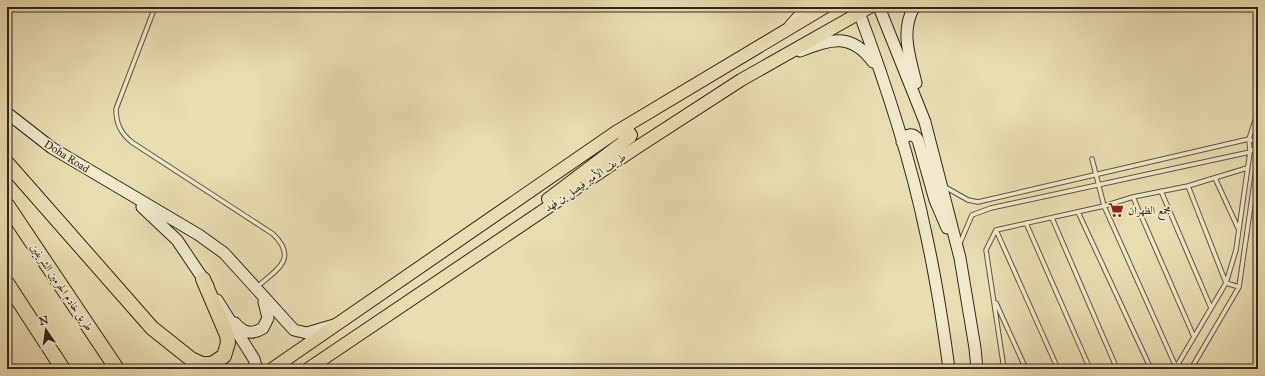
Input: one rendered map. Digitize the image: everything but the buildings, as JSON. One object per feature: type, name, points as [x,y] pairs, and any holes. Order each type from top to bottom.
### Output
[{"type":"highway","points":[[7,163],[188,369]]},
{"type":"highway","name":"طريق خادم الحرمين الشريفين","points":[[7,205],[116,369]]},
{"type":"highway","points":[[152,328],[191,359],[202,364],[212,364],[224,356],[228,343],[227,335],[203,279]]},
{"type":"highway","points":[[7,282],[63,369]]},
{"type":"main road","name":"طريف الأمير فيصل بن فهد","points":[[272,369],[616,132],[825,7]]},
{"type":"main road","name":"طريف الأمير فيصل بن فهد","points":[[308,369],[636,148],[741,80],[862,9]]},
{"type":"main road","points":[[503,238],[556,192],[628,140],[631,135],[628,132],[616,132]]},
{"type":"street","points":[[785,31],[807,7]]},
{"type":"street","points":[[879,7],[926,122]]},
{"type":"street","points":[[914,7],[907,24],[906,43],[960,258],[975,348],[977,369]]},
{"type":"street","points":[[862,9],[902,142],[928,240],[950,369]]},
{"type":"street","points":[[775,60],[826,41],[847,41],[865,51],[880,71]]},
{"type":"street","name":"Doha Road","points":[[7,113],[52,148],[130,195]]},
{"type":"street","points":[[902,142],[906,136],[910,134],[918,140],[935,200],[960,258]]},
{"type":"street","points":[[130,195],[199,235],[224,253],[288,326],[299,332],[307,333],[336,324]]},
{"type":"street","points":[[130,195],[177,240],[223,309],[254,359],[257,369]]},
{"type":"street","points":[[223,309],[239,328],[245,332],[258,331],[263,328],[268,318],[263,298]]},
{"type":"lane","points":[[155,7],[116,109],[118,126],[126,138],[133,143],[279,239],[285,252],[282,264],[256,288]]},
{"type":"lane","points":[[1176,368],[1226,283],[1236,250],[1250,152],[1249,139],[1256,123],[1258,111]]},
{"type":"lane","points":[[942,185],[968,200],[978,202],[1249,139],[1258,144],[1250,152],[991,208],[972,215],[961,239],[960,258]]},
{"type":"lane","points":[[1191,369],[1239,287],[1258,156]]},
{"type":"lane","points":[[1092,159],[1104,206],[1176,368]]},
{"type":"lane","points":[[996,230],[1104,206],[1133,197],[1188,186],[1247,168]]},
{"type":"lane","points":[[1215,178],[1239,230]]},
{"type":"lane","points":[[1188,186],[1226,283]]},
{"type":"lane","points":[[1161,191],[1211,308]]},
{"type":"lane","points":[[1133,197],[1194,336]]},
{"type":"lane","points":[[1078,212],[1150,369]]},
{"type":"lane","points":[[1052,218],[1117,369]]},
{"type":"lane","points":[[1026,224],[1090,369]]},
{"type":"lane","points":[[996,230],[986,250],[1004,369]]},
{"type":"lane","points":[[996,230],[1058,369]]},
{"type":"lane","points":[[1226,283],[1239,287]]},
{"type":"lane","points":[[994,299],[1026,369]]},
{"type":"place","name":"مجمع الظهران","points":[[1116,210]]}]
